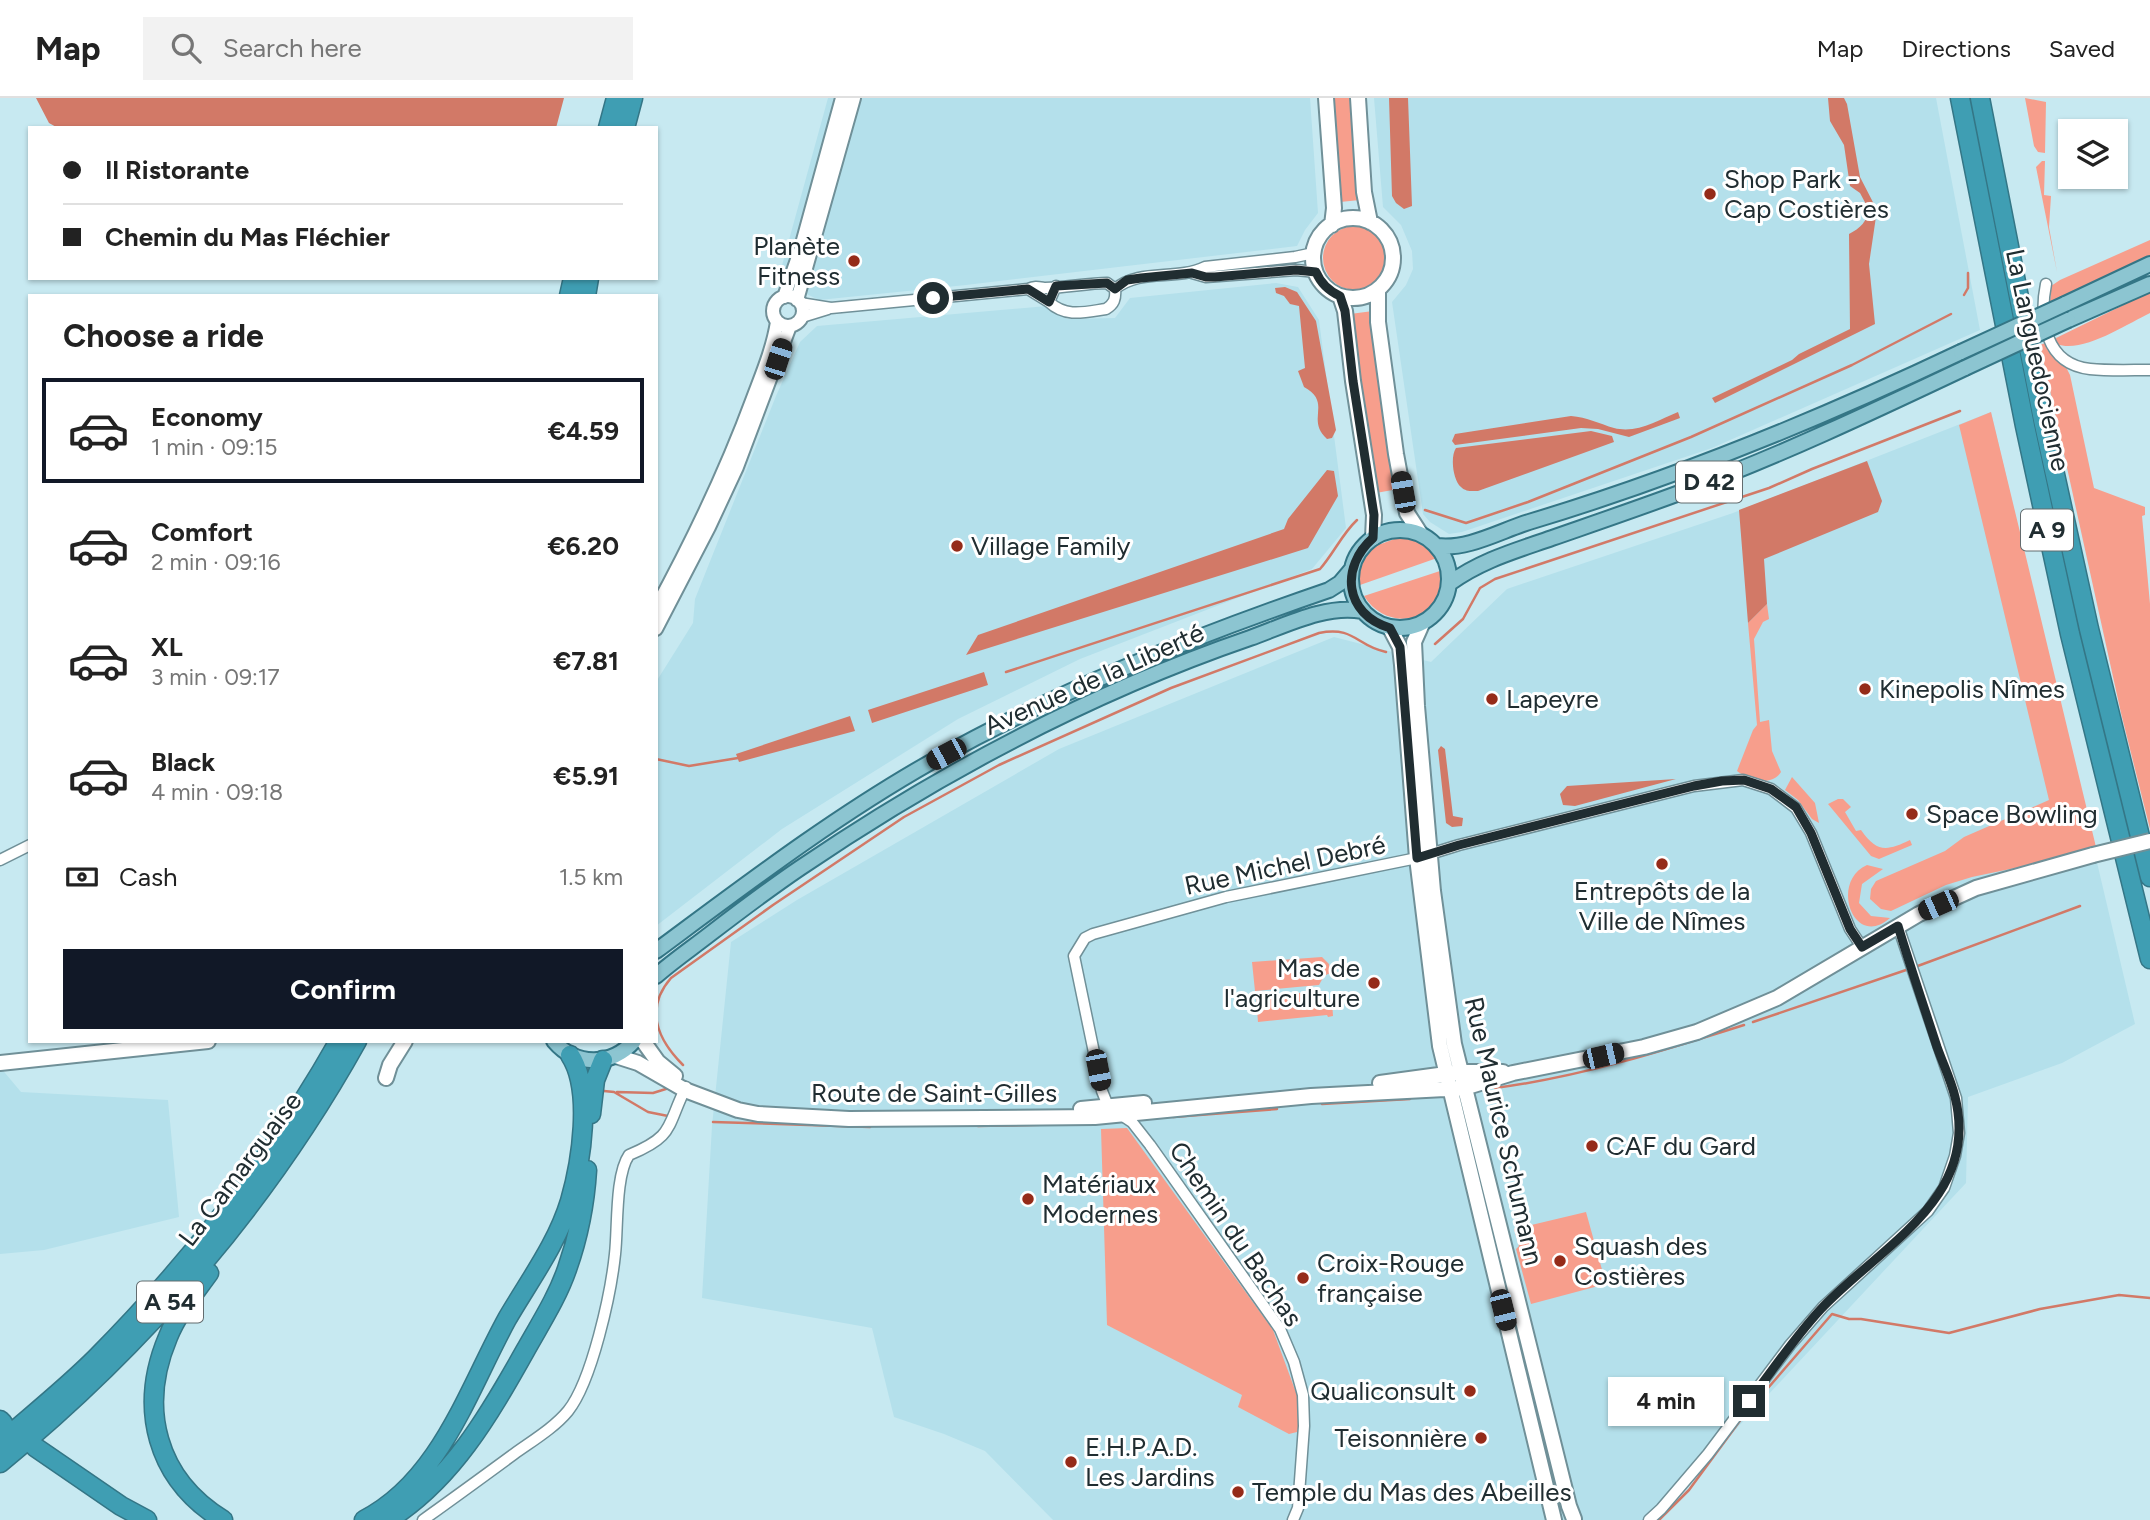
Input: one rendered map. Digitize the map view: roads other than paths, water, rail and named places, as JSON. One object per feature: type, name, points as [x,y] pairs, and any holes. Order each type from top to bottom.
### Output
[{"type":"highway","points":[[609,126],[616,98]]},
{"type":"highway","points":[[626,126],[633,98]]},
{"type":"highway","name":"La Languedocienne","points":[[1960,98],[2022,413],[2070,634],[2150,959]]},
{"type":"highway","name":"La Languedocienne","points":[[1980,98],[2043,420],[2089,629],[2150,877]]},
{"type":"highway","name":"La Camarguaise","points":[[0,1443],[94,1359],[194,1251],[265,1158],[338,1043]]},
{"type":"highway","name":"La Camarguaise","points":[[0,1463],[65,1408],[164,1308],[251,1203],[313,1117],[356,1043]]},
{"type":"highway","points":[[363,1520],[412,1485],[427,1465],[557,1236],[571,1199],[582,1136],[580,1079],[570,1055]]},
{"type":"highway","points":[[388,1520],[407,1508],[437,1480],[476,1435],[553,1302],[573,1251],[582,1211],[597,1070],[610,1058]]},
{"type":"highway","points":[[223,1520],[202,1505],[181,1484],[162,1449],[154,1415],[158,1364],[176,1320],[269,1191],[313,1117]]},
{"type":"highway","points":[[130,1520],[33,1449],[147,1520]]},
{"type":"main road","points":[[1326,98],[1334,208],[1332,225]]},
{"type":"main road","points":[[1358,98],[1364,192],[1370,222]]},
{"type":"main road","points":[[1351,219],[1370,222],[1388,238],[1393,253],[1390,274],[1378,290],[1357,298],[1340,296],[1328,290],[1316,272],[1314,251],[1321,235],[1332,225],[1351,219]]},
{"type":"main road","name":"D 42","points":[[1437,546],[1459,545],[1585,506],[1775,437],[2150,264]]},
{"type":"main road","name":"D 42","points":[[1450,583],[1472,568],[1504,553],[1646,505],[1775,455],[2150,284]]},
{"type":"main road","points":[[1378,290],[1378,322],[1407,513],[1420,533],[1437,546],[1448,565],[1450,583],[1438,611],[1422,624],[1407,628],[1390,628],[1373,621],[1362,611],[1352,591],[1352,570],[1357,555],[1373,538],[1392,530],[1420,533]]},
{"type":"main road","points":[[1340,296],[1345,311],[1374,515],[1373,538]]},
{"type":"main road","name":"Avenue de la Liberté","points":[[658,949],[756,875],[929,763],[1030,710],[1140,660],[1329,590],[1352,570]]},
{"type":"main road","name":"Avenue de la Liberté","points":[[658,974],[771,888],[846,837],[909,797],[1004,744],[1095,700],[1224,647],[1322,614],[1362,611]]},
{"type":"main road","name":"Rue Maurice Schumann","points":[[1422,624],[1415,636],[1414,656],[1423,856],[1461,1072],[1457,1089],[1554,1520]]},
{"type":"main road","name":"Rue Maurice Schumann","points":[[1390,628],[1400,647],[1445,1074],[1457,1089],[1569,1506],[1570,1520]]},
{"type":"main road","name":"Route de Saint-Gilles","points":[[1114,1110],[1156,1111],[1324,1095],[1457,1089],[1513,1073],[1632,1049],[1698,1032],[1777,998],[1898,926],[1976,888],[2150,841]]},
{"type":"main road","points":[[0,1063],[189,1043]]},
{"type":"main road","points":[[386,1078],[390,1065],[404,1043]]},
{"type":"main road","points":[[556,1043],[570,1055],[590,1061],[610,1058],[631,1043]]},
{"type":"main road","name":"Route de Saint-Gilles","points":[[644,1043],[658,1062],[687,1087]]},
{"type":"main road","name":"Route de Saint-Gilles","points":[[610,1058],[638,1063],[738,1110],[770,1115],[892,1119],[1047,1119],[1461,1072],[1513,1073]]},
{"type":"street","points":[[783,324],[797,323],[802,317],[803,310],[794,300],[796,264],[842,98]]},
{"type":"street","points":[[794,300],[854,98]]},
{"type":"street","points":[[1028,289],[1058,310],[1068,313],[1106,309],[1114,301],[1115,289],[1127,280],[1192,273],[1205,267],[1294,257],[1314,251]]},
{"type":"street","points":[[1192,273],[1206,277],[1296,270],[1316,272]]},
{"type":"street","points":[[802,317],[831,308],[1028,289],[1036,286],[1046,288],[1107,283],[1115,289]]},
{"type":"street","points":[[2046,284],[2043,305],[2046,334],[2053,348],[2066,359],[2089,369],[2150,370]]},
{"type":"street","points":[[1049,302],[1056,286]]},
{"type":"street","points":[[783,324],[773,313],[774,307],[794,300],[831,308]]},
{"type":"street","points":[[658,604],[690,545],[723,474],[783,324]]},
{"type":"street","points":[[658,625],[737,467],[783,324]]},
{"type":"street","name":"Rue Michel Debré","points":[[1114,1110],[1102,1091],[1074,956],[1084,938],[1226,897],[1423,856],[1694,786],[1744,780],[1771,789],[1796,807],[1811,833],[1850,929],[1862,947]]},
{"type":"street","points":[[0,860],[28,846]]},
{"type":"street","points":[[1648,1520],[1661,1509],[1708,1454],[1790,1345],[1823,1307],[1928,1211],[1944,1188],[1955,1156],[1959,1133],[1956,1098],[1898,926]]},
{"type":"street","points":[[424,1520],[544,1432],[568,1411],[581,1390],[612,1281],[621,1171],[629,1156],[652,1146],[669,1129],[687,1087]]},
{"type":"street","name":"Chemin du Bachas","points":[[1114,1110],[1132,1122],[1280,1329],[1294,1362],[1303,1395],[1304,1426],[1298,1508],[1293,1520]]},
{"type":"street","name":"Chemin du Bachas","points":[[1144,1138],[1145,1123],[1156,1111]]},
{"type":"waterway","points":[[1964,295],[1968,288],[1968,273]]},
{"type":"waterway","points":[[1425,510],[1466,523],[1528,502],[1691,437],[1852,365],[1951,314]]},
{"type":"waterway","points":[[1435,644],[1463,619],[1480,588],[1495,579],[1769,488],[1960,411]]},
{"type":"waterway","points":[[1006,672],[1320,569],[1357,520]]},
{"type":"waterway","points":[[658,1001],[671,978],[773,905],[904,817],[999,765],[1171,688],[1319,633],[1348,634],[1368,646],[1386,652]]},
{"type":"waterway","points":[[658,759],[689,766],[738,758]]},
{"type":"waterway","points":[[1915,967],[2080,906]]},
{"type":"waterway","points":[[1753,1022],[1909,969]]},
{"type":"waterway","points":[[658,1024],[667,1045],[683,1065]]},
{"type":"waterway","points":[[1495,1088],[1590,1070],[1744,1025]]},
{"type":"waterway","points":[[617,1092],[653,1093],[669,1088]]},
{"type":"waterway","points":[[604,1091],[614,1092],[648,1112],[668,1116]]},
{"type":"waterway","points":[[1322,1104],[1410,1099]]},
{"type":"waterway","points":[[1173,1117],[1277,1109]]},
{"type":"waterway","points":[[713,1122],[870,1127]]},
{"type":"waterway","points":[[978,1126],[1077,1124]]},
{"type":"waterway","points":[[1659,1520],[1689,1490],[1742,1418],[1832,1314],[1849,1319],[1949,1333],[2040,1309],[2119,1295],[2150,1298]]},
{"type":"place","name":"Shop Park - Cap Costières","points":[[1710,194]]},
{"type":"place","name":"Planète Fitness","points":[[854,261]]},
{"type":"place","name":"Village Family","points":[[957,546]]},
{"type":"place","name":"Kinepolis Nîmes","points":[[1865,689]]},
{"type":"place","name":"Lapeyre","points":[[1492,699]]},
{"type":"place","name":"Space Bowling","points":[[1912,814]]},
{"type":"place","name":"Entrepôts de la Ville de Nîmes","points":[[1662,864]]},
{"type":"place","name":"Mas de l'agriculture","points":[[1374,983]]},
{"type":"place","name":"CAF du Gard","points":[[1592,1146]]},
{"type":"place","name":"Matériaux Modernes","points":[[1028,1199]]},
{"type":"place","name":"Squash des Costières","points":[[1560,1261]]},
{"type":"place","name":"Croix-Rouge française","points":[[1303,1278]]},
{"type":"place","name":"Qualiconsult","points":[[1470,1391]]},
{"type":"place","name":"Teisonnière","points":[[1481,1438]]},
{"type":"place","name":"E.H.P.A.D. Les Jardins","points":[[1071,1462]]},
{"type":"place","name":"Temple du Mas des Abeilles","points":[[1238,1492]]}]
